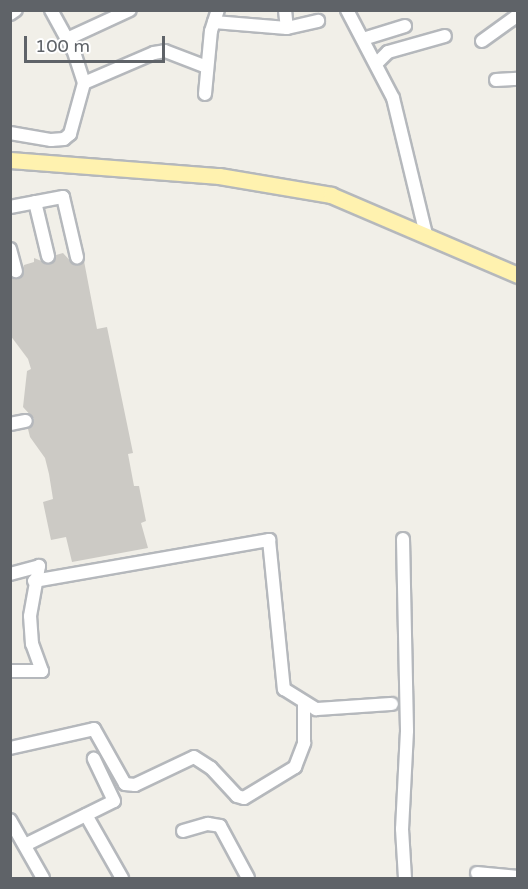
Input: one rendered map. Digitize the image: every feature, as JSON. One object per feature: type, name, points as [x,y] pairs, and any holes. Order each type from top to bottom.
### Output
[{"type":"main road","points":[[10,160],[130,167],[331,195],[518,275]]},
{"type":"street","points":[[10,14],[16,10]]},
{"type":"street","points":[[10,133],[64,140],[70,134],[84,83],[67,39],[51,10]]},
{"type":"street","points":[[67,39],[130,10]]},
{"type":"street","points":[[285,10],[287,28]]},
{"type":"street","points":[[348,10],[393,98],[426,234]]},
{"type":"street","points":[[482,40],[518,15]]},
{"type":"street","points":[[205,94],[216,16],[287,28],[318,21]]},
{"type":"street","points":[[363,39],[405,26]]},
{"type":"street","points":[[376,64],[388,52],[445,36]]},
{"type":"street","points":[[84,83],[154,53],[165,51],[207,67]]},
{"type":"street","points":[[496,80],[518,79]]},
{"type":"street","points":[[10,207],[63,197],[77,257]]},
{"type":"street","points":[[35,202],[48,256]]},
{"type":"street","points":[[10,249],[15,271]]},
{"type":"street","points":[[10,424],[26,421]]},
{"type":"street","points":[[403,539],[407,731],[402,829],[405,879]]},
{"type":"street","points":[[34,581],[269,540],[282,682],[292,697],[316,709],[392,704]]},
{"type":"street","points":[[10,574],[39,566],[34,581],[32,644],[42,671],[10,670]]},
{"type":"street","points":[[10,748],[93,729],[124,784],[135,785],[194,757],[211,768],[237,796],[244,798],[295,767],[303,743],[304,704]]},
{"type":"street","points":[[25,845],[115,798],[94,759]]},
{"type":"street","points":[[86,814],[122,879]]},
{"type":"street","points":[[10,820],[43,879]]},
{"type":"street","points":[[183,831],[208,824],[220,826],[248,879]]},
{"type":"street","points":[[477,873],[517,874]]},
{"type":"building","points":[[63,253],[74,265],[84,261],[97,329],[107,327],[133,453],[128,454],[134,486],[139,486],[146,521],[141,523],[148,548],[72,562],[66,537],[51,540],[43,502],[53,499],[49,474],[45,458],[30,437],[28,429],[34,419],[23,407],[27,371],[31,369],[28,359],[10,335],[10,277],[21,277],[24,265],[34,262],[34,258],[49,264],[56,255]]}]
